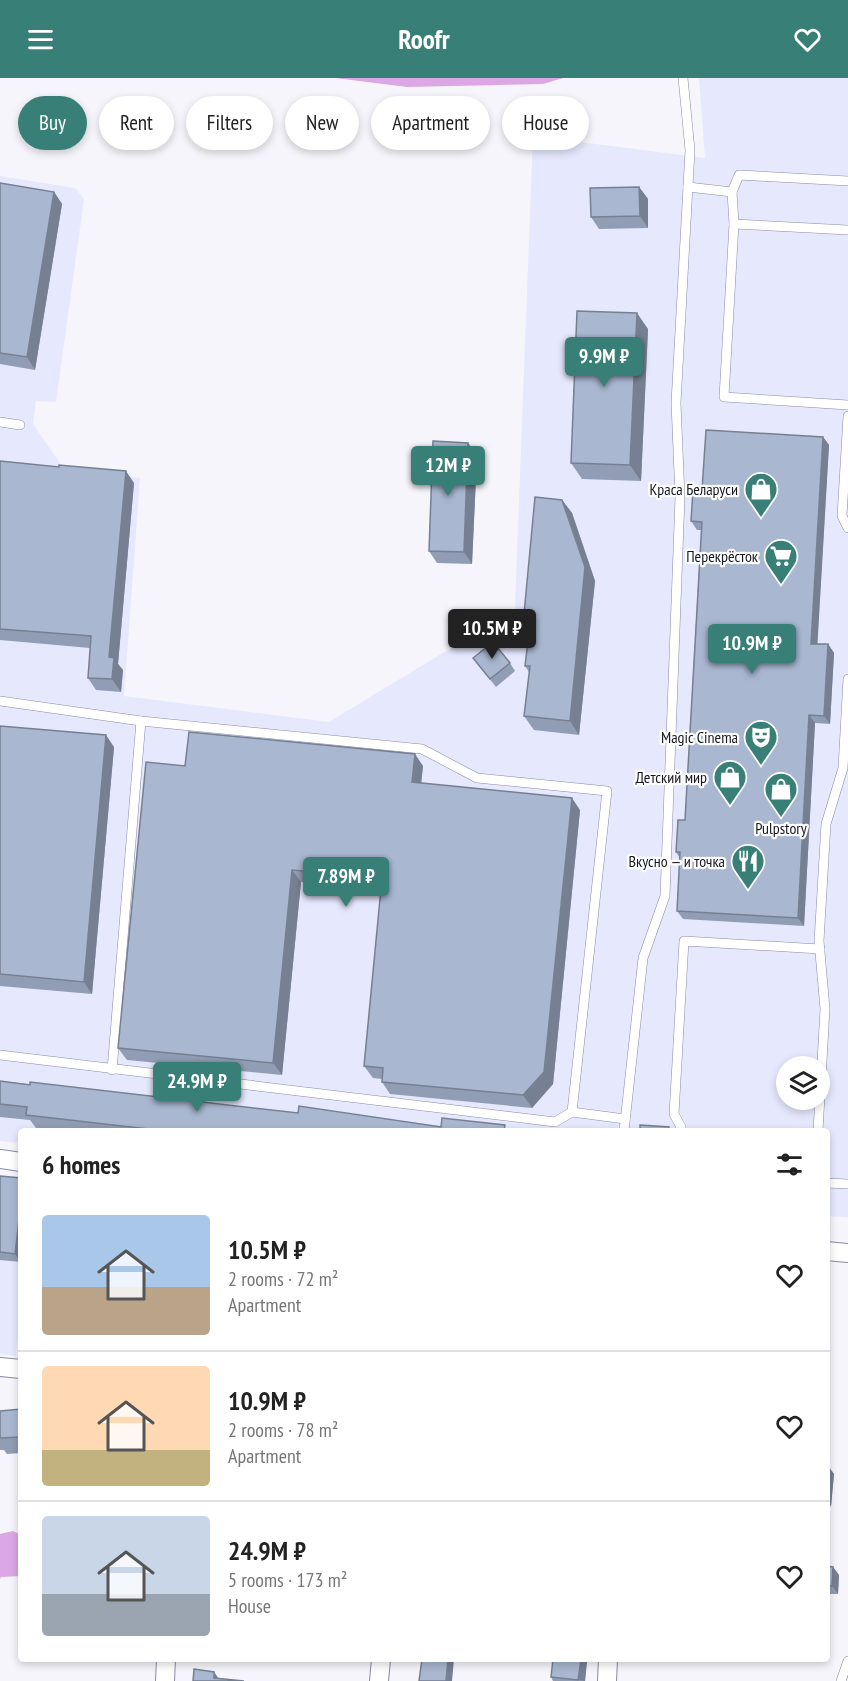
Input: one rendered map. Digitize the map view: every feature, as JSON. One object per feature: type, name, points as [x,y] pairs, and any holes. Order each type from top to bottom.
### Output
[{"type":"street","points":[[0,1160],[18,1161]]},
{"type":"street","points":[[830,1251],[848,1253]]},
{"type":"street","points":[[0,1366],[18,1369]]},
{"type":"street","points":[[165,1681],[166,1662]]},
{"type":"street","points":[[379,1681],[381,1662]]},
{"type":"street","points":[[607,1681],[608,1662]]},
{"type":"lane","points":[[624,1128],[643,958],[665,896],[680,497],[676,403],[690,150],[683,78]]},
{"type":"lane","points":[[848,181],[740,175],[732,192],[734,224],[724,398],[848,405]]},
{"type":"lane","points":[[688,187],[732,192]]},
{"type":"lane","points":[[734,224],[848,230]]},
{"type":"lane","points":[[848,416],[842,516],[848,528]]},
{"type":"lane","points":[[0,422],[20,425]]},
{"type":"lane","points":[[818,1128],[825,1009],[820,949],[826,824],[843,768],[848,679]]},
{"type":"lane","points":[[0,701],[141,721],[422,749],[477,778],[607,791],[572,1112]]},
{"type":"lane","points":[[112,1070],[141,721]]},
{"type":"lane","points":[[681,1128],[674,1114],[684,941],[820,949]]},
{"type":"lane","points":[[0,1055],[555,1122],[572,1112],[625,1119]]},
{"type":"lane","points":[[830,1183],[848,1184]]},
{"type":"lane","points":[[841,1681],[848,1661]]},
{"type":"shaded area","points":[[335,78],[563,78],[543,84],[407,87]]},
{"type":"shaded area","points":[[699,78],[848,78],[848,1217],[830,1216],[830,1128],[18,1128],[18,1143],[0,1141],[0,176],[75,188],[84,199],[56,402],[36,401],[33,424],[64,469],[140,478],[124,696],[329,722],[451,648],[514,632],[532,150],[589,150],[589,143],[705,158]]},
{"type":"shaded area","points":[[0,1183],[18,1185],[18,1334],[16,1356],[0,1354]]},
{"type":"shaded area","points":[[13,1531],[18,1534],[18,1576],[1,1577],[0,1579],[0,1534]]},
{"type":"building","points":[[0,183],[54,192],[27,357],[0,353]]},
{"type":"building","points":[[639,187],[640,216],[591,217],[590,188]]},
{"type":"building","points":[[577,311],[637,313],[630,465],[571,463]]},
{"type":"building","points":[[706,430],[823,437],[811,644],[828,644],[824,716],[809,715],[798,918],[677,911],[680,852],[676,852],[678,820],[685,820],[702,522],[691,521],[693,490],[702,490]]},
{"type":"building","points":[[433,441],[468,443],[464,552],[429,551]]},
{"type":"building","points":[[0,461],[126,471],[109,657],[114,658],[112,679],[88,678],[91,636],[0,629]]},
{"type":"building","points":[[535,497],[562,500],[585,567],[570,721],[524,716],[530,666],[525,666],[531,614],[524,614]]},
{"type":"building","points":[[493,642],[510,663],[490,679],[473,658]]},
{"type":"building","points":[[0,726],[106,735],[84,982],[0,974]]},
{"type":"building","points":[[189,732],[415,754],[412,782],[572,798],[544,1072],[523,1095],[382,1082],[383,1068],[364,1066],[382,878],[292,870],[273,1063],[118,1048],[146,762],[185,766]]},
{"type":"building","points":[[0,1081],[30,1085],[30,1082],[298,1113],[299,1106],[441,1127],[442,1118],[505,1125],[504,1128],[140,1128],[26,1115],[27,1107],[0,1104]]},
{"type":"building","points":[[640,1125],[669,1127],[669,1128],[640,1128]]},
{"type":"building","points":[[0,1176],[18,1178],[18,1228],[15,1254],[0,1252]]},
{"type":"building","points":[[18,1409],[18,1437],[0,1438],[0,1411]]},
{"type":"building","points":[[830,1567],[833,1567],[832,1586],[830,1586]]},
{"type":"building","points":[[422,1662],[448,1662],[446,1681],[419,1681]]},
{"type":"building","points":[[553,1662],[581,1662],[578,1680],[551,1677]]},
{"type":"building","points":[[194,1669],[214,1672],[214,1678],[244,1681],[193,1681]]},
{"type":"place","name":"Краса Беларуси","points":[[761,518]]},
{"type":"place","name":"Перекрёсток","points":[[781,585]]},
{"type":"place","name":"Magic Cinema","points":[[761,766]]},
{"type":"place","name":"Детский мир","points":[[730,806]]},
{"type":"place","name":"Pulpstory","points":[[781,818]]},
{"type":"place","name":"Вкусно — и точка","points":[[748,890]]}]
